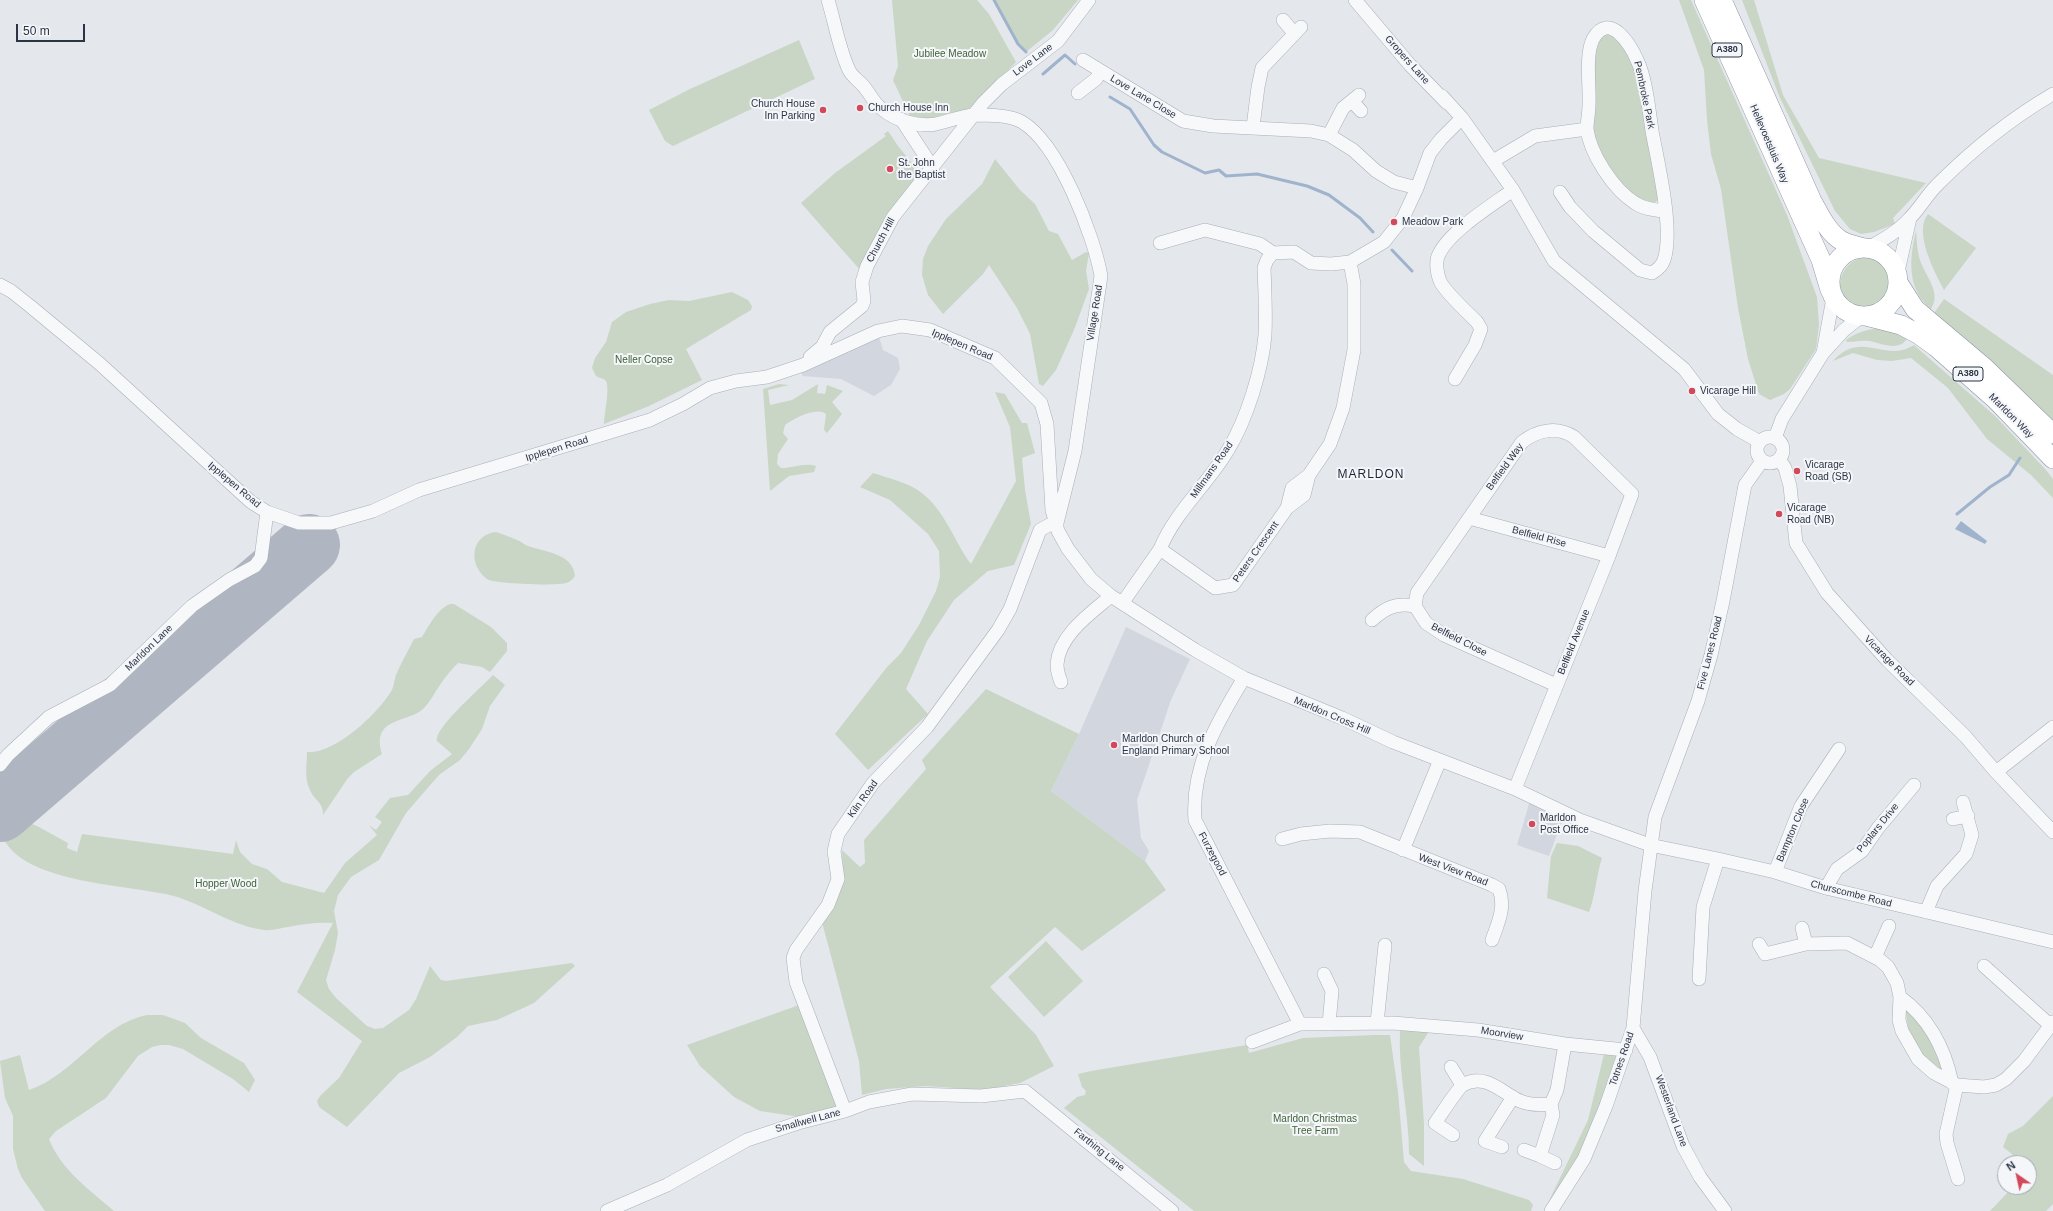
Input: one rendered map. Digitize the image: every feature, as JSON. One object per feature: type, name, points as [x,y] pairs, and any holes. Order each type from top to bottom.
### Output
[{"type":"highway","name":"Hellevoetsluis Way","points":[[1704,0],[1820,260],[1832,294]]},
{"type":"highway","name":"Hellevoetsluis Way","points":[[1722,0],[1804,183],[1822,219],[1832,232],[1843,241],[1866,248]]},
{"type":"highway","points":[[1866,248],[1880,252],[1888,258],[1894,266],[1898,280],[1894,299],[1887,307],[1879,312],[1864,316],[1847,312],[1832,294],[1831,272],[1834,264],[1847,252],[1866,248]]},
{"type":"highway","name":"Marldon Way","points":[[1898,280],[1915,310],[1995,377],[2053,434]]},
{"type":"highway","name":"Marldon Way","points":[[1864,316],[1901,325],[1918,334],[1936,347],[1996,400],[2053,459]]},
{"type":"street","name":"Village Road","points":[[828,0],[849,71],[865,87],[882,110],[901,120],[919,125],[934,124],[973,116],[999,116],[1022,122],[1044,143],[1062,172],[1082,212],[1097,255],[1101,276],[1075,451],[1057,525]]},
{"type":"street","name":"Love Lane","points":[[973,116],[1002,84],[1058,41],[1088,0]]},
{"type":"street","name":"Gropers Lane","points":[[1356,0],[1410,65],[1462,118]]},
{"type":"street","points":[[1283,20],[1298,30],[1262,68],[1253,127],[1311,131],[1329,136],[1353,150],[1376,171],[1394,182],[1417,188]]},
{"type":"street","name":"Pembroke Park","points":[[1560,192],[1570,207],[1593,231],[1640,270],[1652,273],[1659,269],[1665,255],[1667,232],[1665,212],[1648,103],[1638,62],[1630,44],[1619,32],[1612,29],[1602,30],[1593,39],[1590,55],[1587,129],[1591,147],[1598,162],[1620,189],[1634,203],[1646,208],[1665,212]]},
{"type":"street","name":"Love Lane Close","points":[[1084,60],[1183,122],[1213,126],[1253,127]]},
{"type":"street","points":[[1078,93],[1096,79],[1101,71]]},
{"type":"street","points":[[1866,248],[1885,239],[1910,218],[1936,186],[1965,158],[2008,123],[2053,94]]},
{"type":"street","points":[[1442,96],[1462,118],[1513,190],[1554,261],[1684,369],[1718,414],[1737,429],[1760,442]]},
{"type":"street","points":[[1329,136],[1343,108],[1355,98],[1361,111]]},
{"type":"street","name":"Church Hill","points":[[803,365],[822,347],[830,332],[862,306],[864,300],[862,282],[873,254],[893,217],[973,116]]},
{"type":"street","points":[[1160,243],[1205,230],[1260,244],[1273,253],[1294,252],[1311,263],[1331,264],[1350,262],[1384,242],[1403,218],[1417,188],[1430,153],[1441,138],[1462,118]]},
{"type":"street","points":[[901,120],[933,168]]},
{"type":"street","points":[[1496,166],[1535,136],[1587,129]]},
{"type":"street","points":[[1455,379],[1475,345],[1481,329],[1477,322],[1440,282],[1438,272],[1438,255],[1446,244],[1466,224],[1513,190]]},
{"type":"street","points":[[1898,280],[1910,218]]},
{"type":"street","name":"Millmans Road","points":[[1123,602],[1160,550],[1163,541],[1189,502],[1228,450],[1247,410],[1255,384],[1265,336],[1264,268],[1267,260],[1273,253]]},
{"type":"street","name":"Peters Crescent","points":[[1160,550],[1215,588],[1234,585],[1287,508],[1304,495],[1309,475],[1330,444],[1343,408],[1350,380],[1354,350],[1355,318],[1354,284],[1350,262]]},
{"type":"street","name":"Ipplepen Road","points":[[0,285],[11,291],[30,306],[100,364],[227,481],[267,512],[299,524],[331,523],[373,511],[419,490],[650,420],[684,404],[710,388],[736,381],[767,377],[803,365],[878,331],[902,326],[930,330],[996,358],[1041,403],[1047,424],[1052,510],[1057,525]]},
{"type":"street","points":[[1823,353],[1832,294]]},
{"type":"street","points":[[1775,438],[1782,419],[1823,353],[1844,330],[1864,316]]},
{"type":"street","name":"Belfield Way","points":[[1415,606],[1417,593],[1522,442],[1529,437],[1549,430],[1567,432],[1574,437],[1632,494]]},
{"type":"street","points":[[1767,438],[1775,438],[1782,448],[1779,459],[1772,463],[1762,461],[1756,450],[1760,442],[1767,438]]},
{"type":"street","name":"Vicarage Road","points":[[1779,459],[1785,468],[1790,486],[1796,543],[1827,593],[1887,660],[1966,736],[1996,772],[2053,832]]},
{"type":"street","name":"Five Lanes Road","points":[[1650,845],[1655,818],[1698,701],[1711,655],[1724,601],[1745,485],[1762,461]]},
{"type":"street","name":"Belfield Avenue","points":[[1515,789],[1609,556],[1632,494]]},
{"type":"street","name":"Marldon Lane","points":[[0,765],[8,755],[49,717],[110,684],[192,606],[229,580],[255,566],[261,558],[267,512]]},
{"type":"street","name":"Belfield Rise","points":[[1469,518],[1609,556]]},
{"type":"street","name":"Kiln Road","points":[[845,1111],[796,982],[793,958],[828,905],[838,879],[834,851],[838,834],[873,783],[927,727],[998,630],[1010,609],[1040,530],[1049,525],[1057,525]]},
{"type":"street","name":"Marldon Cross Hill","points":[[1057,525],[1068,550],[1091,579],[1111,596],[1123,602],[1195,650],[1244,678],[1342,718],[1393,742],[1515,789],[1580,820],[1650,845]]},
{"type":"street","points":[[1061,682],[1057,665],[1060,650],[1068,637],[1089,614],[1111,596]]},
{"type":"street","points":[[1372,620],[1386,608],[1395,605],[1415,606]]},
{"type":"street","name":"Belfield Close","points":[[1415,606],[1426,623],[1444,635],[1556,686]]},
{"type":"street","name":"Furzegood","points":[[1244,678],[1209,741],[1195,794],[1195,820],[1300,1024]]},
{"type":"street","points":[[1996,772],[2053,727]]},
{"type":"street","name":"Bampton Close","points":[[1775,872],[1801,806],[1839,749]]},
{"type":"street","points":[[1403,850],[1440,760]]},
{"type":"street","name":"Poplars Drive","points":[[1826,888],[1837,869],[1862,851],[1878,828],[1914,785]]},
{"type":"street","points":[[1926,912],[1938,886],[1966,854],[1972,835],[1963,802]]},
{"type":"street","points":[[1953,819],[1968,816]]},
{"type":"street","name":"West View Road","points":[[1282,839],[1301,834],[1330,831],[1360,832],[1499,889],[1502,910],[1492,940]]},
{"type":"street","name":"Churscombe Road","points":[[1650,845],[1718,858],[1775,872],[1826,888],[2053,942]]},
{"type":"street","name":"Totnes Road","points":[[1551,1211],[1584,1159],[1606,1106],[1633,1028],[1650,845]]},
{"type":"street","points":[[1699,979],[1703,907],[1718,858]]},
{"type":"street","points":[[1875,957],[1889,926]]},
{"type":"street","points":[[1802,928],[1806,944]]},
{"type":"street","points":[[1759,944],[1766,954],[1806,944],[1847,944],[1875,957],[1888,967],[1897,983],[1900,997],[1899,1020],[1902,1031],[1918,1059],[1934,1073],[1954,1084],[1984,1086],[1996,1085],[2006,1079],[2024,1061],[2051,1023],[1984,966]]},
{"type":"street","points":[[1377,1023],[1385,945]]},
{"type":"street","points":[[1324,974],[1332,991],[1329,1024]]},
{"type":"street","points":[[1900,997],[1912,1006],[1937,1038],[1948,1062],[1954,1084],[1946,1134],[1947,1143],[1958,1179]]},
{"type":"street","name":"Moorview","points":[[1300,1024],[1377,1023],[1478,1030],[1565,1044],[1626,1050]]},
{"type":"street","points":[[1252,1042],[1300,1024]]},
{"type":"street","name":"Westerland Lane","points":[[1633,1028],[1650,1057],[1683,1146],[1700,1177],[1726,1211]]},
{"type":"street","points":[[1540,1156],[1553,1115],[1551,1104],[1557,1090],[1565,1044]]},
{"type":"street","points":[[1451,1068],[1462,1085]]},
{"type":"street","points":[[1453,1135],[1436,1122],[1462,1085],[1474,1081],[1484,1081],[1496,1085],[1513,1098],[1522,1102],[1551,1104]]},
{"type":"street","name":"Smallwell Lane","points":[[607,1211],[667,1185],[747,1140],[798,1123],[845,1111],[869,1102],[912,1094],[981,1096],[1025,1091]]},
{"type":"street","name":"Farthing Lane","points":[[1025,1091],[1146,1188],[1172,1211]]},
{"type":"street","points":[[1502,1147],[1485,1141],[1513,1098]]},
{"type":"street","points":[[1524,1150],[1555,1163]]},
{"type":"shaded area","points":[[879,337],[883,350],[898,358],[900,369],[891,385],[874,396],[841,379],[803,376],[799,369]]},
{"type":"shaded area","name":"Marldon Church of England Primary School","points":[[1126,627],[1190,659],[1171,700],[1137,800],[1141,838],[1149,851],[1145,861],[1051,791],[1079,734]]},
{"type":"shaded area","points":[[1531,797],[1565,813],[1549,856],[1517,845]]},
{"type":"green space","name":"Jubilee Meadow","points":[[892,0],[977,0],[989,14],[1016,62],[991,90],[962,113],[938,120],[911,119],[893,80],[898,66]]},
{"type":"green space","points":[[994,0],[1078,0],[1053,30],[1026,52],[1018,44]]},
{"type":"green space","points":[[1679,0],[1691,0],[1787,215],[1817,297],[1819,325],[1816,349],[1790,389],[1784,394],[1770,400],[1759,394],[1748,359],[1738,308],[1721,189],[1711,154],[1704,70]]},
{"type":"green space","points":[[1742,0],[1754,0],[1783,95],[1819,158],[1926,183],[1893,218],[1895,224],[1874,232],[1861,234],[1850,229],[1835,211],[1780,98]]},
{"type":"green space","points":[[1606,32],[1615,35],[1633,61],[1646,121],[1659,199],[1653,204],[1646,203],[1621,185],[1605,165],[1592,128],[1595,44]]},
{"type":"green space","points":[[799,40],[815,79],[673,146],[665,141],[649,110],[690,89]]},
{"type":"green space","points":[[888,131],[924,178],[861,271],[801,203],[835,173],[886,136],[884,134]]},
{"type":"green space","points":[[995,159],[1020,190],[1035,204],[1049,231],[1058,234],[1072,260],[1086,252],[1089,253],[1086,271],[1089,289],[1074,330],[1056,370],[1043,386],[1039,384],[1030,334],[1017,308],[989,265],[983,274],[943,314],[928,295],[922,275],[923,259],[928,246],[946,219],[982,184]]},
{"type":"green space","points":[[1928,214],[1976,248],[1944,290],[1931,263],[1924,241],[1924,222]]},
{"type":"green space","points":[[1916,231],[1920,260],[1934,290],[1934,303],[1931,309],[1918,293],[1912,273],[1912,252]]},
{"type":"green space","points":[[1868,257],[1879,259],[1888,265],[1894,274],[1896,285],[1894,296],[1888,305],[1879,311],[1868,313],[1857,311],[1848,305],[1842,296],[1840,285],[1842,274],[1848,265],[1857,259]]},
{"type":"green space","name":"Neller Copse","points":[[732,292],[748,300],[752,306],[751,310],[686,349],[702,380],[649,406],[604,424],[607,383],[605,380],[596,376],[592,368],[595,358],[606,342],[612,322],[626,312],[650,304],[669,300],[689,301]]},
{"type":"green space","points":[[1944,299],[2053,375],[2053,424],[1932,316]]},
{"type":"green space","points":[[1881,328],[1894,332],[1907,339],[1903,343],[1894,346],[1869,341],[1847,342],[1846,340],[1863,331]]},
{"type":"green space","points":[[1914,345],[1995,416],[2046,470],[2053,479],[2053,498],[2031,475],[1987,439],[1948,388],[1911,358],[1892,361],[1877,360],[1853,353],[1833,361],[1844,352],[1854,348],[1863,347],[1893,351],[1903,350]]},
{"type":"green space","points":[[779,384],[789,385],[768,390],[770,405],[792,400],[818,384],[817,393],[825,394],[827,385],[843,391],[832,402],[842,414],[827,433],[824,430],[826,414],[822,412],[811,412],[805,414],[785,425],[783,433],[788,439],[778,454],[777,464],[781,468],[803,465],[816,466],[814,472],[789,476],[770,491],[763,389]]},
{"type":"green space","points":[[995,392],[1005,394],[1022,423],[1027,423],[1035,453],[1022,458],[1025,490],[1031,524],[1014,565],[988,571],[954,600],[927,641],[906,689],[928,714],[868,770],[835,734],[887,667],[901,653],[919,625],[936,591],[940,577],[939,551],[928,534],[890,500],[860,487],[873,473],[903,483],[919,491],[936,507],[971,564],[1016,481],[1010,427]]},
{"type":"green space","points":[[496,532],[563,558],[569,562],[573,568],[575,576],[567,583],[560,584],[526,584],[492,581],[487,579],[477,566],[475,551],[477,544],[481,539],[487,534]]},
{"type":"green space","points":[[454,604],[491,627],[507,643],[507,651],[490,672],[482,667],[458,663],[446,676],[424,708],[409,717],[386,727],[382,733],[380,742],[382,754],[354,772],[348,778],[323,815],[322,807],[308,786],[306,776],[307,752],[318,751],[330,747],[342,740],[354,732],[375,712],[391,691],[396,675],[414,639],[422,637],[437,614],[445,606]]},
{"type":"green space","name":"Hopper Wood","points":[[493,675],[505,685],[490,706],[482,729],[469,749],[460,760],[439,775],[406,813],[379,860],[351,877],[338,895],[334,911],[338,933],[335,950],[326,980],[329,989],[336,998],[367,1026],[375,1029],[383,1028],[409,1010],[416,999],[430,966],[441,980],[446,981],[572,963],[575,966],[534,1003],[497,1020],[468,1026],[457,1037],[430,1057],[399,1073],[347,1127],[319,1107],[317,1101],[320,1096],[339,1078],[362,1041],[297,992],[333,923],[299,925],[270,930],[252,928],[174,896],[70,878],[43,869],[21,858],[6,842],[0,822],[12,816],[37,826],[68,843],[67,848],[77,852],[82,834],[233,854],[236,840],[240,852],[252,864],[267,869],[282,882],[324,893],[345,863],[377,835],[369,825],[376,830],[382,822],[375,817],[390,798],[408,795],[430,771],[452,754],[437,741],[438,735],[450,718]]},
{"type":"green space","points":[[986,689],[1079,734],[1051,791],[1145,861],[1166,890],[1082,951],[1055,927],[990,987],[1036,1035],[1054,1066],[1020,1083],[983,1090],[926,1086],[886,1089],[862,1095],[859,1061],[822,922],[843,874],[842,850],[860,867],[865,863],[864,840],[926,769],[922,760]]},
{"type":"green space","points":[[1557,843],[1578,846],[1602,858],[1589,912],[1547,898],[1551,856]]},
{"type":"green space","points":[[1046,941],[1083,981],[1044,1017],[1008,977]]},
{"type":"green space","points":[[799,1005],[838,1107],[800,1117],[760,1111],[734,1097],[700,1066],[687,1045]]},
{"type":"green space","points":[[1906,1006],[1934,1043],[1943,1070],[1926,1058],[1915,1044],[1908,1027]]},
{"type":"green space","points":[[147,1015],[163,1015],[185,1023],[201,1038],[244,1063],[255,1080],[249,1092],[233,1079],[183,1049],[169,1045],[152,1047],[138,1056],[106,1098],[56,1131],[49,1139],[61,1160],[77,1179],[114,1211],[45,1211],[22,1178],[18,1169],[13,1149],[13,1116],[5,1098],[0,1061],[20,1055],[29,1090],[45,1083],[60,1073],[100,1039],[115,1029],[130,1020]]},
{"type":"green space","points":[[1430,1030],[1419,1047],[1424,1124],[1424,1166],[1409,1154],[1409,1139],[1401,1062],[1400,1031]]},
{"type":"green space","name":"Marldon Christmas Tree Farm","points":[[1390,1035],[1398,1092],[1404,1162],[1411,1171],[1463,1179],[1529,1200],[1533,1205],[1531,1211],[1194,1211],[1064,1108],[1077,1097],[1085,1095],[1086,1091],[1082,1087],[1078,1074],[1247,1045],[1249,1053],[1303,1038]]},
{"type":"green space","points":[[1604,1054],[1620,1055],[1586,1145],[1552,1205],[1546,1207],[1588,1120]]},
{"type":"green space","points":[[2053,1096],[2053,1204],[2046,1211],[1990,1211],[2005,1195],[2037,1195],[2037,1155],[2012,1155],[2003,1147],[2008,1134],[2023,1126]]},
{"type":"water","points":[[1961,521],[1987,541],[1985,544],[1955,529]]},
{"type":"waterway","points":[[994,0],[1018,44],[1026,52]]},
{"type":"waterway","points":[[1043,74],[1065,55],[1075,64]]},
{"type":"waterway","points":[[1110,97],[1130,109],[1154,145],[1162,152],[1205,173],[1219,170],[1226,176],[1257,174],[1307,186],[1329,195],[1360,218],[1373,232]]},
{"type":"waterway","points":[[1392,250],[1412,271]]},
{"type":"waterway","points":[[1957,514],[1990,487],[2009,475],[2020,458]]},
{"type":"runway","points":[[0,811],[309,545]]},
{"type":"place","name":"Church House Inn","points":[[860,108]]},
{"type":"place","name":"Church House Inn Parking","points":[[823,110]]},
{"type":"place","name":"St. John the Baptist","points":[[890,169]]},
{"type":"place","name":"Meadow Park","points":[[1394,222]]},
{"type":"place","name":"Vicarage Hill","points":[[1692,391]]},
{"type":"place","name":"Vicarage Road (SB)","points":[[1797,471]]},
{"type":"place","name":"Vicarage Road (NB)","points":[[1779,514]]},
{"type":"place","name":"Marldon Church of England Primary School","points":[[1114,745]]},
{"type":"place","name":"Marldon Post Office","points":[[1532,824]]},
{"type":"district","name":"MARLDON","points":[[1371,475]]}]
